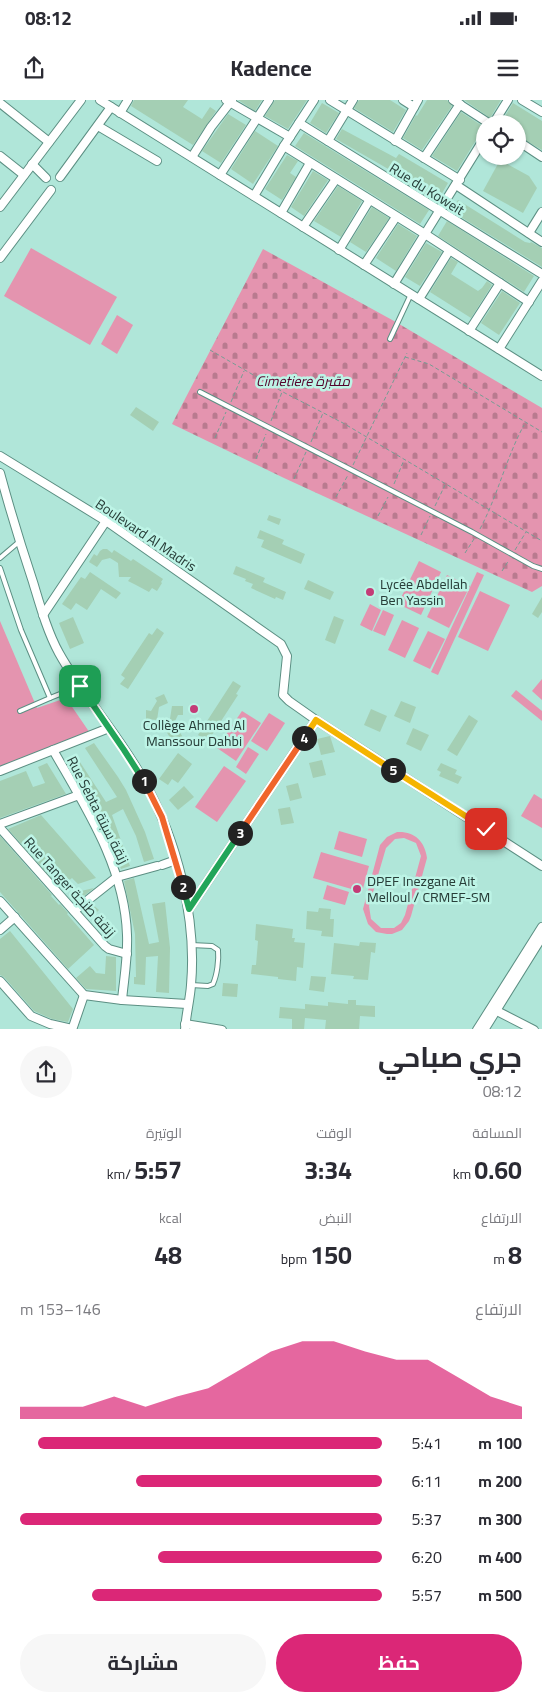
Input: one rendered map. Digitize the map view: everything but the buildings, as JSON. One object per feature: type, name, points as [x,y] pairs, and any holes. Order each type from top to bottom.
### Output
[{"type":"street","points":[[100,100],[542,376]]},
{"type":"street","points":[[120,113],[128,100]]},
{"type":"street","points":[[220,175],[269,100]]},
{"type":"street","points":[[254,196],[314,100]]},
{"type":"street","points":[[330,100],[424,158],[542,242]]},
{"type":"street","points":[[328,141],[352,100]]},
{"type":"street","points":[[395,141],[416,103],[403,100]]},
{"type":"street","points":[[498,115],[508,100]]},
{"type":"street","points":[[522,100],[542,112]]},
{"type":"street","points":[[192,157],[230,101],[257,119],[290,137]]},
{"type":"street","points":[[0,102],[49,142]]},
{"type":"street","points":[[0,207],[49,142],[76,102]]},
{"type":"street","points":[[424,158],[457,102],[478,115]]},
{"type":"street","points":[[60,177],[111,107]]},
{"type":"street","name":"Rue du Koweit","points":[[299,123],[439,212],[542,274]]},
{"type":"street","points":[[98,126],[157,161]]},
{"type":"street","points":[[284,146],[425,234],[529,302]]},
{"type":"street","points":[[526,147],[542,158]]},
{"type":"street","points":[[394,284],[476,152]]},
{"type":"street","points":[[0,156],[24,175]]},
{"type":"street","points":[[281,213],[310,163]]},
{"type":"street","points":[[32,164],[46,178]]},
{"type":"street","points":[[303,227],[336,179]]},
{"type":"street","points":[[0,258],[51,190]]},
{"type":"street","points":[[339,250],[369,200]]},
{"type":"street","points":[[528,233],[542,212]]},
{"type":"street","points":[[364,265],[396,217]]},
{"type":"street","points":[[419,299],[449,250]]},
{"type":"street","points":[[499,349],[542,281]]},
{"type":"street","points":[[469,331],[500,283]]},
{"type":"street","name":"Boulevard Al Madris","points":[[0,456],[106,521],[275,639],[284,648],[287,656],[283,695],[288,701],[316,720]]},
{"type":"street","points":[[0,475],[43,615],[58,651],[144,781],[162,817],[189,909],[191,985],[185,1027],[210,1029]]},
{"type":"street","points":[[43,615],[106,521]]},
{"type":"street","points":[[189,909],[316,720],[542,866]]},
{"type":"street","points":[[0,771],[110,728]]},
{"type":"street","name":"Rue Sebta زنقة سبتة","points":[[54,750],[110,855],[117,877],[127,928],[127,954],[122,1000]]},
{"type":"street","points":[[0,826],[78,795]]},
{"type":"street","name":"Rue Tanger زنقة طنجة","points":[[0,826],[107,948],[127,954]]},
{"type":"street","points":[[74,911],[117,877],[176,860]]},
{"type":"street","points":[[0,901],[84,995],[122,1000],[187,1004]]},
{"type":"street","points":[[0,930],[14,917]]},
{"type":"street","points":[[484,1029],[493,1010],[542,927]]},
{"type":"street","points":[[478,1029],[493,1010],[542,937]]},
{"type":"street","points":[[0,981],[31,1016],[50,1024],[72,1029],[84,995]]},
{"type":"street","points":[[493,1010],[532,1029]]},
{"type":"lane","points":[[390,339],[411,294]]},
{"type":"lane","points":[[200,392],[542,569]]},
{"type":"lane","points":[[0,558],[20,541]]},
{"type":"lane","points":[[0,568],[21,630],[50,698]]},
{"type":"lane","points":[[20,711],[80,686]]},
{"type":"lane","points":[[191,945],[214,947],[218,950],[218,954],[213,984],[208,986],[191,985]]},
{"type":"path","points":[[210,350],[343,423],[542,542]]},
{"type":"path","points":[[336,497],[407,353]]},
{"type":"path","points":[[405,357],[429,364],[542,432]]},
{"type":"path","points":[[465,553],[490,510],[514,445],[525,423]]},
{"type":"green space","points":[[31,248],[117,297],[90,345],[4,296]]},
{"type":"green space","name":"Cimetiere مقبرة","points":[[263,249],[394,321],[542,408],[542,586],[532,592],[284,478],[172,424]]},
{"type":"green space","points":[[117,315],[133,325],[117,354],[101,344]]},
{"type":"green space","points":[[419,561],[441,572],[421,615],[398,604]]},
{"type":"green space","points":[[477,572],[484,575],[438,675],[431,672]]},
{"type":"green space","points":[[447,575],[470,586],[449,628],[427,617]]},
{"type":"green space","points":[[480,591],[510,605],[488,651],[458,637]]},
{"type":"green space","points":[[370,604],[381,610],[372,631],[360,625]]},
{"type":"green space","points":[[383,610],[394,615],[385,636],[373,631]]},
{"type":"green space","points":[[402,620],[419,628],[405,658],[388,650]]},
{"type":"green space","points":[[0,621],[37,708],[66,698],[92,736],[0,772]]},
{"type":"green space","points":[[428,631],[445,639],[430,669],[413,661]]},
{"type":"green space","points":[[542,679],[542,700],[532,691]]},
{"type":"green space","points":[[516,690],[542,711],[542,721],[511,696]]},
{"type":"green space","points":[[242,711],[261,723],[236,761],[217,748]]},
{"type":"green space","points":[[269,713],[285,723],[267,751],[251,741]]},
{"type":"green space","points":[[248,747],[259,754],[246,774],[236,767]]},
{"type":"green space","points":[[224,766],[246,781],[217,822],[195,807]]},
{"type":"green space","points":[[534,794],[542,799],[542,828],[521,816]]},
{"type":"green space","points":[[339,831],[367,839],[362,857],[334,849]]},
{"type":"green space","points":[[397,832],[413,835],[421,842],[427,858],[409,921],[402,930],[392,934],[376,932],[368,924],[363,909],[380,845],[387,837]],"holes":[[[404,838],[416,843],[421,856],[405,915],[401,923],[394,928],[381,928],[371,919],[369,906],[386,848],[395,839]]]},
{"type":"green space","points":[[321,852],[369,866],[362,892],[313,878]]},
{"type":"green space","points":[[327,885],[349,892],[345,905],[323,899]]},
{"type":"place","name":"Lycée Abdellah Ben Yassin","points":[[370,592]]},
{"type":"place","name":"Collège Ahmed Al Manssour Dahbi","points":[[194,709]]},
{"type":"place","name":"DPEF Inezgane Ait Melloul / CRMEF-SM","points":[[357,889]]},
{"type":"route","points":[[80,686],[144,781],[162,817],[189,909],[316,720],[486,829]]}]
